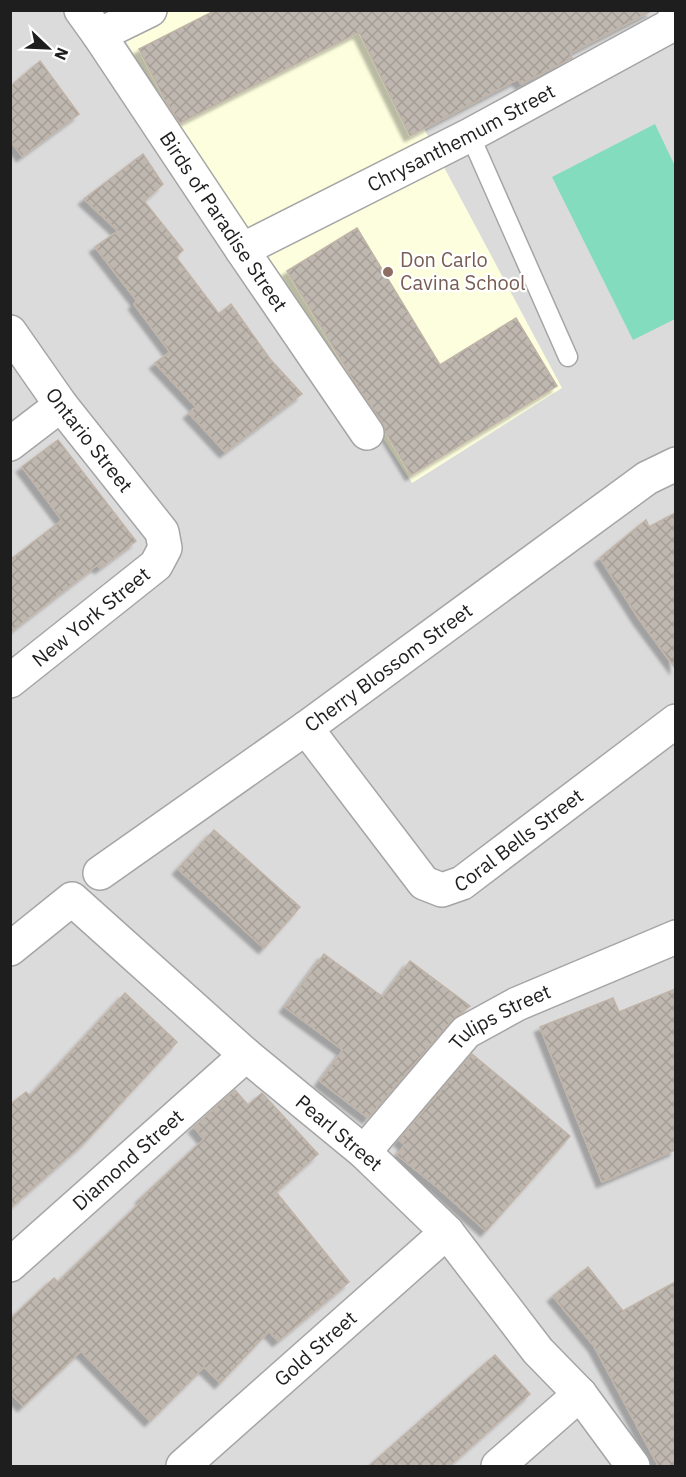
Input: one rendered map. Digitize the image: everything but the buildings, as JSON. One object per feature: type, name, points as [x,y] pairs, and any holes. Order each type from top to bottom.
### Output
[{"type":"street","points":[[90,23],[150,10]]},
{"type":"street","name":"Birds of Paradise Street","points":[[90,23],[367,432]]},
{"type":"street","name":"Chrysanthemum Street","points":[[242,250],[470,135],[673,27]]},
{"type":"street","name":"Ontario Street","points":[[10,332],[61,405],[162,532],[165,548]]},
{"type":"street","points":[[10,444],[61,405]]},
{"type":"street","name":"Cherry Blossom Street","points":[[100,873],[306,728],[647,478],[675,464]]},
{"type":"street","name":"New York Street","points":[[10,681],[156,565],[165,548]]},
{"type":"street","name":"Coral Bells Street","points":[[306,728],[424,883],[442,890],[462,883],[675,721]]},
{"type":"street","name":"Pearl Street","points":[[10,949],[72,899],[246,1055],[364,1152],[447,1232],[538,1351],[580,1394],[633,1467]]},
{"type":"street","name":"Tulips Street","points":[[364,1152],[466,1032],[518,1004],[675,937]]},
{"type":"street","name":"Diamond Street","points":[[10,1265],[246,1055]]},
{"type":"street","name":"Gold Street","points":[[183,1467],[447,1232]]},
{"type":"street","points":[[498,1467],[580,1394]]},
{"type":"lane","points":[[470,135],[568,357]]},
{"type":"shaded area","points":[[10,11],[675,11],[675,1466],[11,1466]]},
{"type":"shaded area","name":"Don Carlo Cavina School","points":[[106,11],[365,11],[438,156],[562,388],[412,483]]},
{"type":"green space","points":[[655,124],[675,166],[675,319],[633,340],[552,177]]},
{"type":"place","name":"Don Carlo Cavina School","points":[[388,272]]}]
